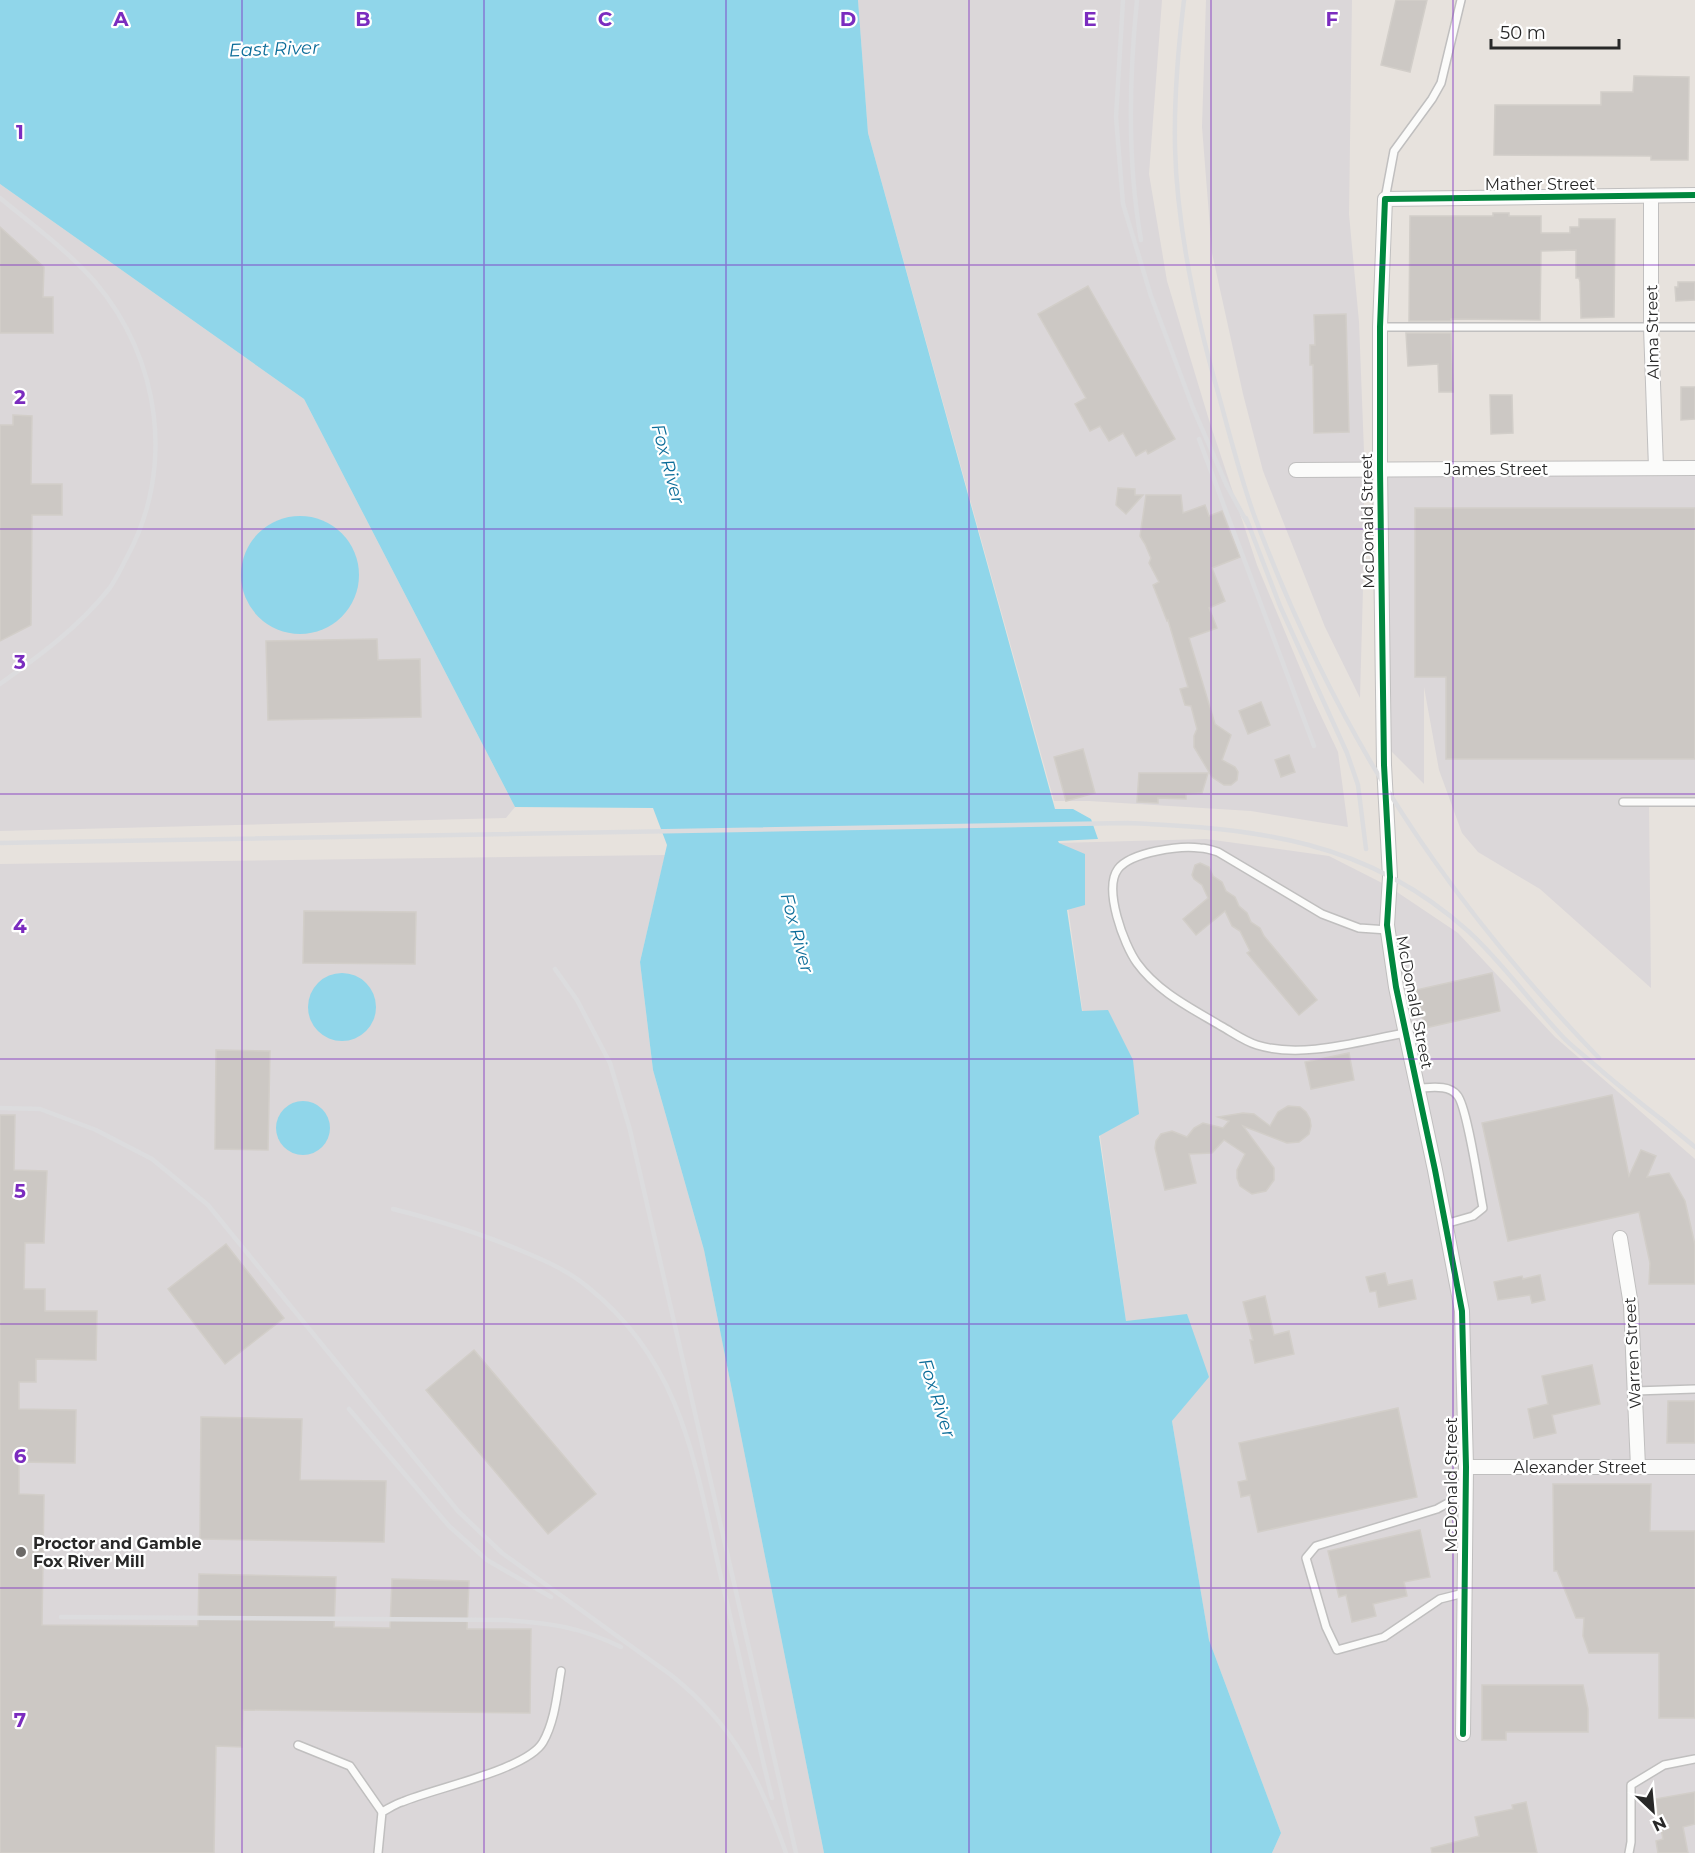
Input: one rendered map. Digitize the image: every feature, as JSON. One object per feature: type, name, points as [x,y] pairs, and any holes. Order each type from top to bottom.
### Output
[{"type":"street","name":"Mather Street","points":[[1385,199],[1695,195]]},
{"type":"street","name":"Alma Street","points":[[1650,196],[1651,327],[1656,468]]},
{"type":"street","name":"McDonald Street","points":[[1385,199],[1380,327],[1380,469],[1384,765],[1390,877],[1388,930],[1396,987],[1461,1311],[1466,1467],[1462,1734]]},
{"type":"street","name":"James Street","points":[[1296,470],[1695,468]]},
{"type":"street","name":"Warren Street","points":[[1620,1239],[1630,1305],[1638,1467]]},
{"type":"street","name":"Alexander Street","points":[[1466,1467],[1695,1467]]},
{"type":"lane","points":[[1385,199],[1394,151],[1441,83],[1461,0]]},
{"type":"lane","points":[[1380,327],[1695,327]]},
{"type":"lane","points":[[1623,802],[1695,802]]},
{"type":"lane","points":[[1388,930],[1359,928],[1322,914],[1218,852],[1201,848],[1183,847],[1128,860],[1118,869],[1114,884],[1113,898],[1118,921],[1136,962],[1163,991],[1256,1045],[1300,1050],[1406,1033]]},
{"type":"lane","points":[[1417,1089],[1447,1088],[1458,1095],[1464,1112],[1483,1208],[1473,1216],[1445,1224]]},
{"type":"lane","points":[[1635,1391],[1695,1389]]},
{"type":"lane","points":[[1464,1593],[1440,1599],[1384,1637],[1338,1650],[1326,1627],[1306,1558],[1316,1546],[1437,1509],[1466,1493]]},
{"type":"lane","points":[[382,1812],[401,1802],[530,1756],[543,1742],[553,1715],[561,1671]]},
{"type":"lane","points":[[298,1745],[350,1766],[382,1812],[378,1853]]},
{"type":"lane","points":[[1629,1853],[1631,1785],[1664,1765],[1695,1759]]},
{"type":"shaded area","points":[[858,0],[1162,0],[1149,174],[1167,281],[1209,420],[1257,565],[1313,699],[1338,752],[1348,827],[1251,811],[1054,801],[868,133]]},
{"type":"shaded area","points":[[1206,0],[1352,0],[1349,214],[1359,322],[1364,452],[1360,698],[1325,627],[1263,471],[1243,394],[1212,253],[1202,127]]},
{"type":"shaded area","points":[[0,184],[304,399],[515,807],[506,818],[0,831]]},
{"type":"shaded area","points":[[1695,468],[1695,804],[1649,805],[1651,988],[1540,889],[1478,852],[1462,833],[1439,770],[1424,687],[1424,784],[1384,744],[1380,469]]},
{"type":"shaded area","points":[[1206,839],[1329,856],[1388,886],[1458,933],[1555,1037],[1695,1159],[1695,1853],[1272,1853],[1281,1833],[1209,1640],[1172,1421],[1209,1376],[1126,1321],[1059,843]]},
{"type":"shaded area","points":[[665,855],[640,962],[653,1070],[704,1250],[824,1853],[0,1853],[0,864]]},
{"type":"water","points":[[0,0],[858,0],[868,133],[1055,809],[1073,809],[1091,819],[1098,839],[1058,841],[1085,854],[1085,905],[1067,910],[1082,1011],[1108,1010],[1133,1060],[1139,1114],[1099,1136],[1126,1321],[1187,1314],[1209,1377],[1172,1421],[1209,1640],[1281,1833],[1272,1853],[824,1853],[704,1250],[653,1070],[640,962],[667,845],[653,808],[515,807],[304,399],[0,184]]},
{"type":"water","points":[[300,516],[323,521],[342,533],[354,552],[359,575],[354,598],[342,617],[323,629],[300,634],[277,629],[258,617],[246,598],[241,575],[246,552],[258,533],[277,521]]},
{"type":"water","points":[[342,973],[355,976],[366,983],[373,994],[376,1007],[373,1020],[366,1031],[355,1038],[342,1041],[329,1038],[318,1031],[311,1020],[308,1007],[311,994],[318,983],[329,976]]},
{"type":"water","points":[[303,1101],[313,1103],[322,1109],[328,1118],[330,1128],[328,1138],[322,1147],[313,1153],[303,1155],[293,1153],[284,1147],[278,1138],[276,1128],[278,1118],[284,1109],[293,1103]]},
{"type":"building","points":[[1396,0],[1427,0],[1410,72],[1381,65]]},
{"type":"building","points":[[1634,76],[1689,77],[1688,160],[1651,160],[1651,156],[1494,155],[1495,105],[1601,105],[1601,92],[1633,92]]},
{"type":"building","points":[[1493,213],[1509,213],[1509,216],[1541,216],[1541,233],[1570,233],[1570,227],[1579,227],[1579,219],[1615,219],[1614,317],[1581,318],[1580,282],[1579,278],[1576,278],[1576,250],[1541,251],[1540,320],[1409,321],[1410,216],[1493,216]]},
{"type":"building","points":[[0,227],[44,267],[43,297],[53,297],[53,333],[0,333]]},
{"type":"building","points":[[1678,282],[1695,282],[1695,300],[1676,301],[1675,287],[1678,287]]},
{"type":"building","points":[[1088,286],[1175,439],[1148,454],[1146,450],[1136,456],[1123,433],[1109,441],[1100,426],[1090,431],[1075,404],[1086,398],[1038,314]]},
{"type":"building","points":[[1346,314],[1349,432],[1314,433],[1313,365],[1310,365],[1310,345],[1315,345],[1314,315]]},
{"type":"building","points":[[1406,333],[1451,333],[1453,392],[1439,392],[1438,364],[1408,366]]},
{"type":"building","points":[[1681,387],[1695,387],[1695,419],[1681,420]]},
{"type":"building","points":[[1490,395],[1512,395],[1513,433],[1491,434]]},
{"type":"building","points":[[13,415],[32,416],[31,484],[62,484],[62,515],[32,515],[31,625],[0,641],[0,425],[13,425]]},
{"type":"building","points":[[1118,488],[1135,489],[1135,495],[1143,495],[1126,514],[1116,505]]},
{"type":"building","points":[[1146,495],[1181,495],[1183,513],[1205,505],[1209,516],[1222,511],[1240,557],[1212,568],[1225,601],[1209,608],[1217,628],[1189,638],[1215,724],[1231,735],[1222,760],[1235,767],[1238,772],[1237,780],[1231,785],[1224,785],[1212,777],[1194,747],[1194,736],[1197,729],[1191,706],[1185,705],[1180,689],[1188,687],[1168,620],[1153,585],[1159,582],[1149,563],[1151,558],[1140,536]]},
{"type":"building","points":[[1415,508],[1695,508],[1695,759],[1446,759],[1446,677],[1415,677]]},
{"type":"building","points":[[377,639],[378,660],[420,659],[421,717],[268,720],[266,641]]},
{"type":"building","points":[[1261,702],[1270,725],[1248,734],[1239,711]]},
{"type":"building","points":[[1083,749],[1095,793],[1066,801],[1054,757]]},
{"type":"building","points":[[1289,755],[1295,772],[1281,777],[1275,760]]},
{"type":"building","points":[[1139,773],[1208,773],[1202,793],[1186,794],[1186,799],[1158,798],[1158,803],[1137,802]]},
{"type":"building","points":[[1200,863],[1209,867],[1213,876],[1222,882],[1226,891],[1235,897],[1251,922],[1260,928],[1264,936],[1317,1000],[1299,1015],[1247,953],[1250,951],[1240,931],[1232,926],[1225,911],[1196,935],[1183,919],[1208,898],[1202,885],[1192,875],[1195,865]]},
{"type":"building","points":[[304,911],[416,912],[415,964],[303,963]]},
{"type":"building","points":[[1492,973],[1500,1011],[1425,1028],[1416,990]]},
{"type":"building","points":[[216,1050],[270,1051],[268,1150],[215,1149]]},
{"type":"building","points":[[1349,1053],[1354,1080],[1311,1089],[1305,1062]]},
{"type":"building","points":[[1612,1095],[1629,1176],[1641,1150],[1656,1156],[1647,1177],[1669,1173],[1685,1201],[1695,1245],[1695,1284],[1649,1284],[1650,1263],[1639,1212],[1508,1241],[1482,1123]]},
{"type":"building","points":[[1288,1106],[1300,1107],[1310,1119],[1309,1134],[1299,1142],[1287,1143],[1243,1126],[1274,1168],[1274,1180],[1266,1191],[1252,1194],[1240,1186],[1237,1170],[1245,1154],[1224,1140],[1212,1153],[1189,1154],[1196,1183],[1165,1190],[1155,1148],[1156,1141],[1161,1134],[1172,1131],[1187,1137],[1194,1128],[1203,1123],[1223,1128],[1229,1121],[1218,1117],[1243,1113],[1254,1114],[1270,1126],[1278,1112]]},
{"type":"building","name":"Proctor and Gamble Fox River Mill","points":[[0,1115],[15,1115],[14,1170],[47,1171],[44,1243],[25,1243],[24,1289],[45,1289],[45,1311],[97,1311],[96,1360],[36,1359],[36,1382],[19,1382],[19,1409],[76,1410],[75,1463],[19,1462],[19,1494],[44,1495],[42,1625],[198,1626],[199,1574],[336,1577],[334,1627],[390,1628],[392,1579],[469,1581],[467,1629],[531,1629],[530,1713],[243,1710],[242,1747],[216,1746],[214,1853],[0,1853]]},
{"type":"building","points":[[226,1244],[284,1318],[225,1364],[168,1289]]},
{"type":"building","points":[[1385,1273],[1388,1285],[1412,1280],[1416,1299],[1379,1307],[1376,1291],[1370,1292],[1366,1277]]},
{"type":"building","points":[[1540,1275],[1545,1300],[1532,1303],[1530,1295],[1498,1300],[1494,1282]]},
{"type":"building","points":[[1265,1296],[1274,1335],[1289,1331],[1294,1354],[1255,1363],[1250,1340],[1253,1340],[1243,1302]]},
{"type":"building","points":[[474,1350],[596,1494],[548,1534],[426,1390]]},
{"type":"building","points":[[1592,1365],[1600,1404],[1552,1415],[1556,1433],[1534,1438],[1528,1409],[1548,1404],[1542,1376]]},
{"type":"building","points":[[1668,1401],[1695,1401],[1695,1443],[1667,1443]]},
{"type":"building","points":[[1398,1408],[1417,1497],[1258,1532],[1250,1495],[1241,1497],[1238,1482],[1247,1480],[1239,1443]]},
{"type":"building","points":[[201,1417],[302,1419],[300,1480],[386,1481],[384,1542],[200,1539]]},
{"type":"building","points":[[1553,1484],[1651,1484],[1650,1531],[1695,1531],[1695,1718],[1659,1718],[1659,1653],[1589,1653],[1583,1636],[1584,1618],[1576,1618],[1557,1571],[1554,1571]]},
{"type":"building","points":[[1420,1530],[1430,1577],[1404,1582],[1407,1596],[1373,1604],[1376,1616],[1352,1622],[1346,1595],[1339,1597],[1328,1551]]},
{"type":"building","points":[[1482,1685],[1583,1685],[1588,1709],[1588,1732],[1506,1732],[1506,1740],[1482,1740]]},
{"type":"building","points":[[1695,1792],[1695,1824],[1683,1827],[1688,1853],[1658,1853],[1656,1841],[1663,1839],[1655,1799]]},
{"type":"building","points":[[1526,1802],[1537,1853],[1432,1853],[1431,1848],[1479,1836],[1475,1817],[1513,1809],[1512,1805]]},
{"type":"railway","points":[[1123,0],[1116,117],[1123,204],[1151,296],[1193,408],[1227,486],[1249,526]]},
{"type":"railway","points":[[1137,0],[1132,60],[1131,150],[1141,240]]},
{"type":"railway","points":[[1184,0],[1177,74],[1175,129],[1179,210],[1189,273],[1203,335],[1231,441],[1254,515],[1311,649],[1356,736],[1406,819],[1492,937],[1533,987],[1599,1058]]},
{"type":"railway","points":[[0,198],[50,238],[73,260],[95,282],[117,312],[135,345],[147,380],[154,415],[155,452],[152,488],[142,523],[112,585],[72,628],[0,684]]},
{"type":"railway","points":[[1199,439],[1314,746]]},
{"type":"railway","points":[[1246,518],[1280,606],[1347,753],[1358,785],[1366,849]]},
{"type":"railway","points":[[0,843],[1126,823],[1174,825],[1265,835],[1350,858],[1390,876],[1430,900],[1481,943],[1568,1042],[1666,1123]]},
{"type":"railway","points":[[555,969],[577,1000],[610,1063],[630,1130],[796,1853]]},
{"type":"railway","points":[[0,1108],[40,1109],[96,1130],[152,1159],[208,1205],[458,1511],[502,1553],[671,1675],[712,1714],[728,1734],[755,1777],[786,1853]]},
{"type":"railway","points":[[1661,1119],[1695,1147]]},
{"type":"railway","points":[[393,1209],[490,1238],[565,1271],[589,1288],[620,1317],[645,1349],[665,1382],[692,1454],[772,1798]]},
{"type":"railway","points":[[349,1409],[449,1526],[487,1560],[551,1597]]},
{"type":"railway","points":[[61,1617],[506,1620],[565,1627],[621,1647]]},
{"type":"cycle path","points":[[1463,1734],[1466,1467],[1462,1311],[1396,987],[1387,925],[1390,877],[1384,765],[1380,469],[1380,327],[1385,199],[1695,195]]},
{"type":"place","name":"Proctor and Gamble Fox River Mill","points":[[21,1552]]},
{"type":"water label","name":"East River","points":[[274,49]]},
{"type":"water label","name":"Fox River","points":[[668,464]]},
{"type":"water label","name":"Fox River","points":[[797,933]]},
{"type":"water label","name":"Fox River","points":[[937,1398]]}]
